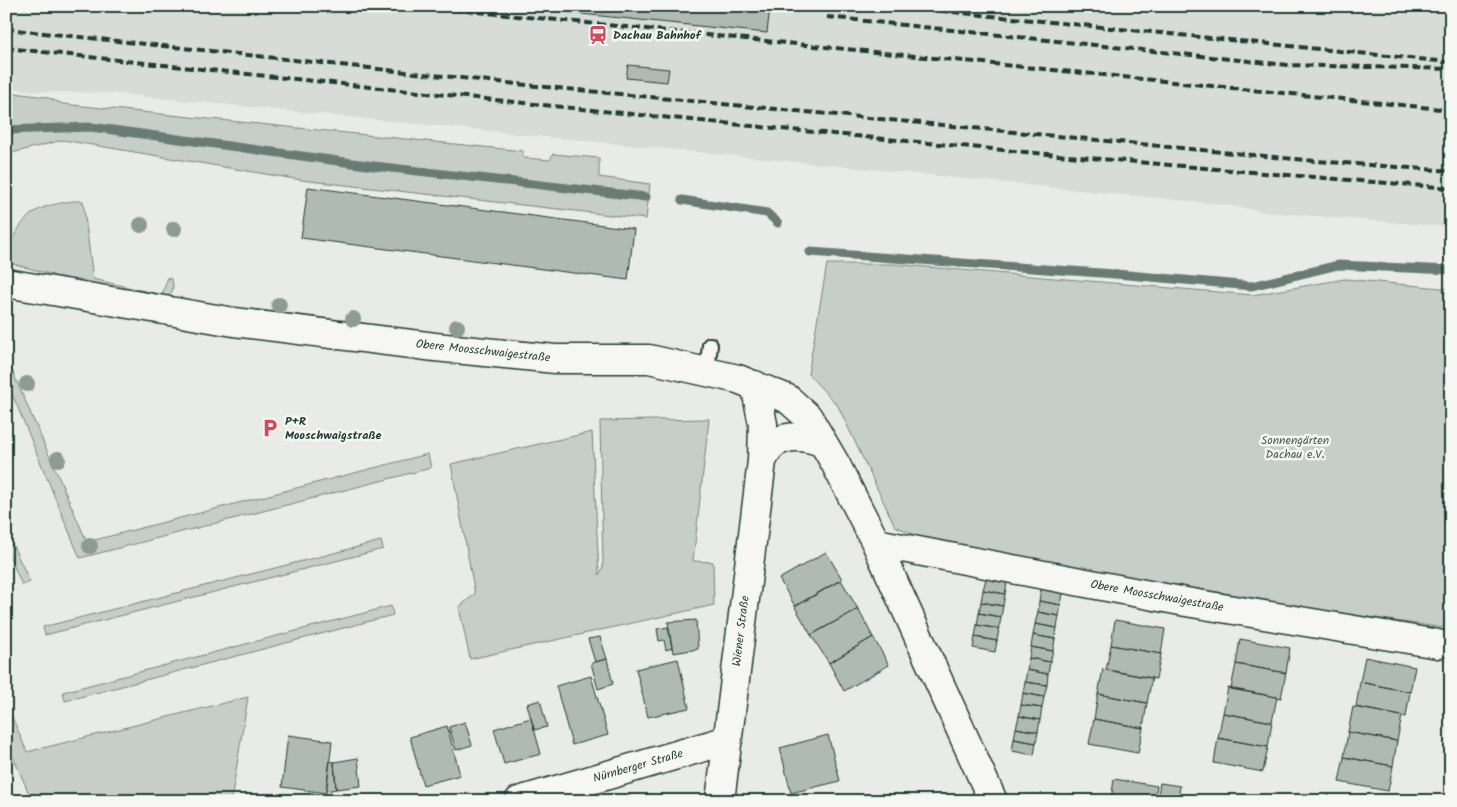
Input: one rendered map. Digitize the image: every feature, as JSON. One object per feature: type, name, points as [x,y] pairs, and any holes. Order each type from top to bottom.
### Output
[{"type":"street","name":"Obere Moosschwaigestraße","points":[[6,283],[234,322],[387,341],[555,359],[649,359],[738,379],[788,399],[808,417],[835,463],[876,544],[993,801]]},
{"type":"street","name":"Wiener Straße","points":[[720,801],[762,461],[763,424],[755,385]]},
{"type":"street","points":[[762,461],[770,447],[780,441],[794,437],[810,438],[823,443]]},
{"type":"street","name":"Obere Moosschwaigestraße","points":[[876,544],[1186,602],[1438,644]]},
{"type":"street","name":"Nürnberger Straße","points":[[519,801],[728,740]]},
{"type":"lane","points":[[707,372],[710,345]]},
{"type":"shaded area","points":[[6,6],[1451,6],[1451,227],[1265,212],[1226,205],[109,93],[46,92],[6,88]]},
{"type":"green space","points":[[6,92],[46,97],[63,104],[523,151],[523,158],[550,160],[553,154],[599,158],[599,177],[650,184],[646,219],[301,180],[63,140],[12,153],[6,157]]},
{"type":"green space","points":[[73,201],[83,201],[93,279],[162,295],[168,277],[172,280],[172,292],[166,298],[68,286],[53,275],[6,262],[9,245],[26,219],[45,207]]},
{"type":"green space","name":"Sonnengärten Dachau e.V.","points":[[827,264],[891,264],[1252,295],[1345,279],[1451,289],[1451,629],[1314,609],[931,542],[895,526],[838,406],[808,374]]},
{"type":"green space","points":[[6,357],[87,542],[428,454],[431,468],[80,558],[6,379]]},
{"type":"green space","points":[[709,419],[693,561],[713,562],[714,605],[470,659],[459,607],[475,594],[451,464],[592,432],[599,575],[603,567],[600,421]]},
{"type":"green space","points":[[6,531],[30,582],[22,585],[6,548]]},
{"type":"green space","points":[[381,541],[383,549],[45,635],[43,627]]},
{"type":"green space","points":[[391,606],[393,615],[65,701],[63,692]]},
{"type":"green space","points":[[248,697],[231,801],[32,801],[6,740],[6,703],[27,752]]},
{"type":"building","points":[[503,6],[770,6],[767,33]]},
{"type":"building","points":[[628,65],[669,69],[667,82],[626,78]]},
{"type":"building","points":[[308,187],[634,229],[628,280],[301,238]]},
{"type":"building","points":[[826,552],[842,579],[795,606],[779,579]]},
{"type":"building","points":[[986,579],[1007,583],[1005,594],[983,590]]},
{"type":"building","points":[[841,580],[858,609],[811,635],[795,607]]},
{"type":"building","points":[[1041,589],[1063,593],[1061,605],[1039,601]]},
{"type":"building","points":[[983,590],[1005,594],[1003,606],[981,602]]},
{"type":"building","points":[[1039,601],[1061,605],[1059,616],[1038,612]]},
{"type":"building","points":[[981,602],[1003,606],[1001,617],[979,613]]},
{"type":"building","points":[[858,609],[873,637],[829,663],[811,635]]},
{"type":"building","points":[[1038,612],[1059,616],[1057,628],[1035,624]]},
{"type":"building","points":[[979,613],[1001,617],[999,629],[977,625]]},
{"type":"building","points":[[696,620],[698,649],[673,653],[668,622]]},
{"type":"building","points":[[1115,620],[1165,629],[1161,654],[1111,645]]},
{"type":"building","points":[[1035,624],[1057,628],[1055,639],[1033,635]]},
{"type":"building","points":[[977,625],[999,629],[997,641],[975,637]]},
{"type":"building","points":[[668,627],[672,648],[666,650],[664,640],[659,641],[657,629]]},
{"type":"building","points":[[1033,635],[1055,639],[1053,651],[1031,647]]},
{"type":"building","points":[[600,637],[607,659],[595,662],[588,639]]},
{"type":"building","points":[[873,637],[889,665],[844,691],[829,663]]},
{"type":"building","points":[[975,637],[997,641],[995,652],[973,648]]},
{"type":"building","points":[[1240,639],[1290,648],[1286,673],[1236,664]]},
{"type":"building","points":[[1111,645],[1161,654],[1156,679],[1106,670]]},
{"type":"building","points":[[1031,647],[1053,651],[1050,662],[1029,658]]},
{"type":"building","points":[[1365,657],[1415,667],[1410,692],[1360,682]]},
{"type":"building","points":[[1029,658],[1050,662],[1048,674],[1027,670]]},
{"type":"building","points":[[607,659],[613,684],[598,689],[591,663]]},
{"type":"building","points":[[678,659],[689,708],[648,717],[636,669]]},
{"type":"building","points":[[1236,664],[1286,673],[1281,698],[1231,689]]},
{"type":"building","points":[[1103,669],[1152,678],[1147,703],[1098,694]]},
{"type":"building","points":[[1027,670],[1048,674],[1047,685],[1025,682]]},
{"type":"building","points":[[591,676],[608,735],[572,745],[556,686]]},
{"type":"building","points":[[1025,682],[1047,685],[1044,697],[1023,693]]},
{"type":"building","points":[[1360,682],[1410,692],[1406,717],[1356,707]]},
{"type":"building","points":[[1228,688],[1277,697],[1272,722],[1223,713]]},
{"type":"building","points":[[1023,693],[1044,697],[1042,708],[1021,705]]},
{"type":"building","points":[[1098,694],[1147,703],[1143,728],[1094,719]]},
{"type":"building","points":[[540,700],[547,727],[534,730],[527,704]]},
{"type":"building","points":[[1021,705],[1042,708],[1040,720],[1019,716]]},
{"type":"building","points":[[1353,707],[1402,716],[1397,741],[1348,732]]},
{"type":"building","points":[[1223,713],[1272,722],[1268,747],[1218,738]]},
{"type":"building","points":[[1019,716],[1040,720],[1038,732],[1016,728]]},
{"type":"building","points":[[531,718],[541,754],[504,764],[494,729]]},
{"type":"building","points":[[1094,719],[1143,728],[1138,753],[1089,744]]},
{"type":"building","points":[[465,722],[472,745],[456,750],[449,727]]},
{"type":"building","points":[[447,726],[460,775],[423,785],[410,737]]},
{"type":"building","points":[[1016,728],[1038,732],[1036,743],[1014,739]]},
{"type":"building","points":[[1348,732],[1397,741],[1393,766],[1344,757]]},
{"type":"building","points":[[288,735],[332,741],[326,793],[282,787]]},
{"type":"building","points":[[828,735],[840,781],[791,793],[780,748]]},
{"type":"building","points":[[1218,738],[1268,747],[1263,772],[1214,763]]},
{"type":"building","points":[[1014,739],[1036,743],[1034,755],[1012,751]]},
{"type":"building","points":[[1344,757],[1393,766],[1388,791],[1339,782]]},
{"type":"building","points":[[358,758],[361,786],[336,789],[334,762]]},
{"type":"building","points":[[330,761],[334,762],[336,789],[326,791]]},
{"type":"building","points":[[1114,779],[1157,786],[1154,801],[1111,801]]},
{"type":"building","points":[[1160,783],[1180,786],[1178,801],[1157,801]]},
{"type":"waterway","points":[[6,130],[91,127],[374,166],[646,197]]},
{"type":"waterway","points":[[682,200],[767,213],[778,223]]},
{"type":"waterway","points":[[810,252],[1252,286],[1338,265],[1451,270]]},
{"type":"railway","points":[[418,6],[1451,110]]},
{"type":"railway","points":[[893,6],[1448,62]]},
{"type":"railway","points":[[827,17],[1287,65],[1451,69]]},
{"type":"railway","points":[[6,29],[536,86],[1316,161],[1451,171]]},
{"type":"railway","points":[[6,48],[908,141],[1451,188]]},
{"type":"place","name":"Dachau Bahnhof","points":[[598,35]]},
{"type":"place","name":"P+R Mooschwaigstraße","points":[[270,428]]}]
